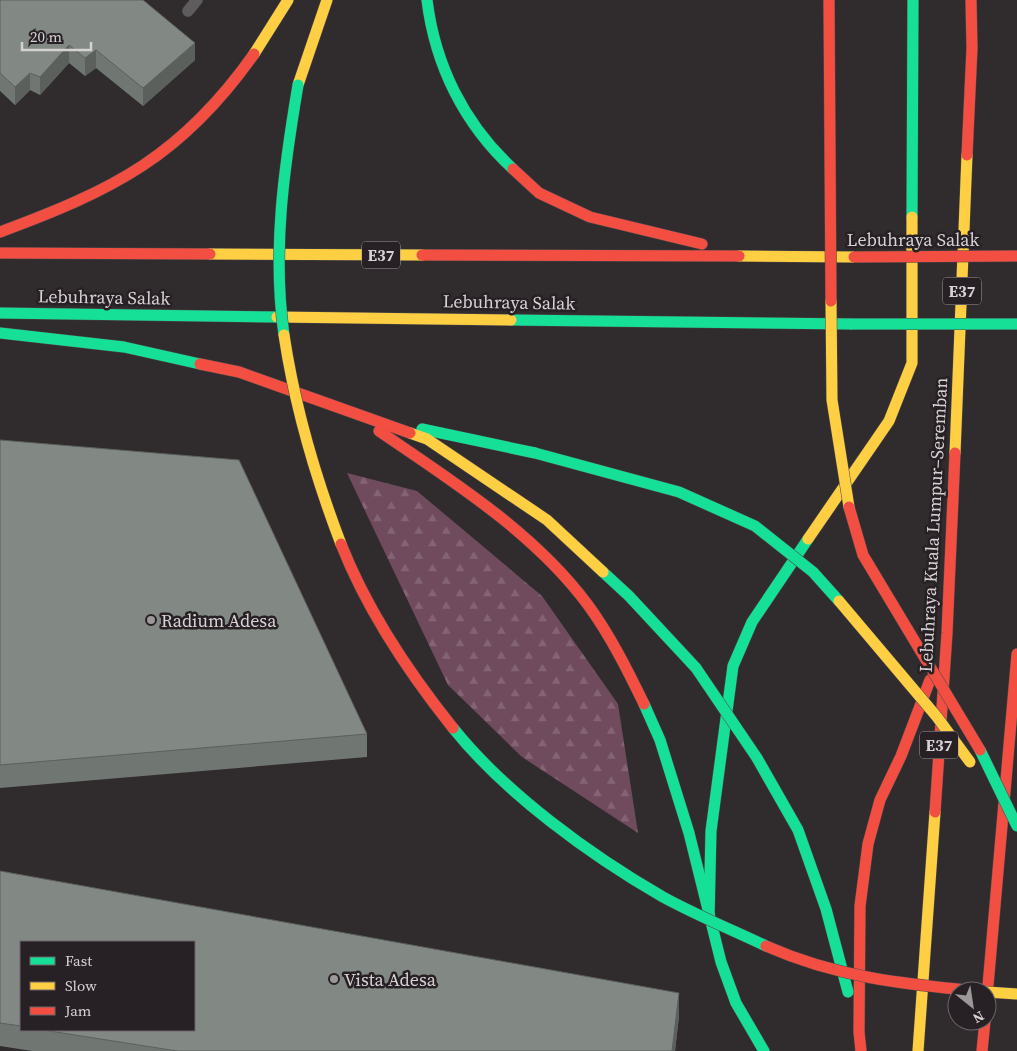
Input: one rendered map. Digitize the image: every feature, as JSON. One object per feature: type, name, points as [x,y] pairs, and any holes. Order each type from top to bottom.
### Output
[{"type":"highway","points":[[0,232],[99,192],[154,160],[207,113],[250,63],[288,0]]},
{"type":"highway","points":[[327,0],[298,85],[285,160],[280,224],[280,304],[292,387],[318,484],[344,551],[373,609],[420,687],[462,739],[503,781],[568,835],[663,897],[769,947],[829,969],[891,983],[947,988]]},
{"type":"highway","points":[[427,0],[431,31],[447,80],[473,124],[503,160],[539,193],[590,217],[657,235],[761,257]]},
{"type":"highway","points":[[829,0],[832,400],[838,456],[849,509],[864,555],[975,739],[1017,826]]},
{"type":"highway","points":[[709,918],[711,831],[718,760],[733,666],[752,622],[889,421],[912,363],[913,0]]},
{"type":"highway","name":"Lebuhraya Kuala Lumpur–Seremban","points":[[918,1051],[947,633],[972,48],[971,0]]},
{"type":"highway","points":[[959,16],[972,48]]},
{"type":"highway","name":"Lebuhraya Salak","points":[[0,253],[761,257],[1017,256]]},
{"type":"highway","name":"Lebuhraya Salak","points":[[0,313],[852,324],[1017,324]]},
{"type":"highway","points":[[0,326],[124,314]]},
{"type":"highway","points":[[0,334],[124,347],[239,372],[427,439],[547,520],[629,596],[696,668],[756,758],[798,830],[826,909],[859,1032]]},
{"type":"highway","points":[[360,416],[534,453],[679,492],[755,526],[813,572],[852,615],[937,717],[1017,826]]},
{"type":"highway","points":[[360,416],[416,458],[481,501],[546,558],[588,605],[632,679],[660,740],[689,833],[709,918],[736,1003],[764,1051]]},
{"type":"highway","points":[[861,1051],[859,1032],[860,906],[868,844],[880,800],[901,756],[947,633]]},
{"type":"highway","points":[[988,981],[1017,654]]},
{"type":"highway","points":[[997,993],[1017,994]]},
{"type":"highway","points":[[982,1051],[984,1031]]},
{"type":"lane","points":[[188,11],[197,0]]},
{"type":"green space","points":[[347,473],[417,491],[542,596],[618,704],[638,833],[522,757],[448,685]]},
{"type":"building","points":[[0,0],[143,0],[195,43],[143,88],[96,50],[85,58],[69,45],[40,77],[30,73],[15,87],[0,73]]},
{"type":"building","name":"Radium Adesa","points":[[0,440],[239,460],[367,734],[0,765]]},
{"type":"building","name":"Vista Adesa","points":[[0,871],[679,993],[672,1051],[177,1051],[49,1031],[195,1031],[195,941],[20,941],[20,1026],[0,1023]]},
{"type":"traffic: fast","points":[[427,0],[437,48],[455,92],[466,113],[480,133],[513,169]]},
{"type":"traffic: fast","points":[[912,217],[913,0]]},
{"type":"traffic: fast","points":[[284,335],[279,272],[279,241],[284,178],[298,85]]},
{"type":"traffic: fast","points":[[0,313],[277,317]]},
{"type":"traffic: fast","points":[[511,320],[852,324]]},
{"type":"traffic: fast","points":[[852,324],[1017,324]]},
{"type":"traffic: fast","points":[[0,333],[124,347],[200,364]]},
{"type":"traffic: fast","points":[[422,429],[535,453]]},
{"type":"traffic: fast","points":[[535,453],[679,492],[755,526],[813,572],[839,601]]},
{"type":"traffic: fast","points":[[709,918],[711,831],[733,666],[752,622],[808,539]]},
{"type":"traffic: fast","points":[[603,572],[629,596],[696,668]]},
{"type":"traffic: fast","points":[[696,668],[757,758]]},
{"type":"traffic: fast","points":[[644,704],[660,740],[689,833],[721,962],[736,1003],[764,1051]]},
{"type":"traffic: fast","points":[[453,728],[497,776],[578,842],[663,897],[766,946]]},
{"type":"traffic: fast","points":[[980,750],[1017,826]]},
{"type":"traffic: fast","points":[[757,758],[798,830],[826,909],[848,992]]},
{"type":"traffic: slow","points":[[254,54],[288,0]]},
{"type":"traffic: slow","points":[[298,85],[327,0]]},
{"type":"traffic: slow","points":[[955,453],[967,155]]},
{"type":"traffic: slow","points":[[808,539],[889,421],[912,363],[912,217]]},
{"type":"traffic: slow","points":[[210,254],[422,255]]},
{"type":"traffic: slow","points":[[739,256],[854,257]]},
{"type":"traffic: slow","points":[[831,301],[832,400],[849,507]]},
{"type":"traffic: slow","points":[[277,317],[511,320]]},
{"type":"traffic: slow","points":[[284,335],[294,389],[307,441],[341,544]]},
{"type":"traffic: slow","points":[[410,433],[427,439],[547,520],[603,572]]},
{"type":"traffic: slow","points":[[839,601],[937,717],[970,762]]},
{"type":"traffic: slow","points":[[918,1051],[935,812]]},
{"type":"traffic: slow","points":[[997,993],[1017,994]]},
{"type":"traffic: jam","points":[[829,0],[831,301]]},
{"type":"traffic: jam","points":[[967,155],[972,48],[971,0]]},
{"type":"traffic: jam","points":[[0,232],[78,201],[143,166],[200,119],[227,89],[254,54]]},
{"type":"traffic: jam","points":[[513,169],[539,193],[590,217],[702,244]]},
{"type":"traffic: jam","points":[[0,253],[210,254]]},
{"type":"traffic: jam","points":[[422,255],[739,256]]},
{"type":"traffic: jam","points":[[854,257],[1017,256]]},
{"type":"traffic: jam","points":[[200,364],[239,372],[410,433]]},
{"type":"traffic: jam","points":[[379,431],[463,489],[518,531],[543,554],[567,579],[604,628],[644,704]]},
{"type":"traffic: jam","points":[[935,812],[947,633],[955,453]]},
{"type":"traffic: jam","points":[[849,507],[863,555],[980,750]]},
{"type":"traffic: jam","points":[[341,544],[351,569],[376,617],[405,663],[453,728]]},
{"type":"traffic: jam","points":[[988,981],[1017,654]]},
{"type":"traffic: jam","points":[[861,1051],[859,1032],[860,906],[868,844],[880,800],[901,756],[930,680]]},
{"type":"traffic: jam","points":[[766,946],[792,957],[870,978],[947,988]]},
{"type":"traffic: jam","points":[[982,1051],[984,1031]]},
{"type":"place","name":"Radium Adesa","points":[[151,620]]},
{"type":"place","name":"Vista Adesa","points":[[334,979]]}]
